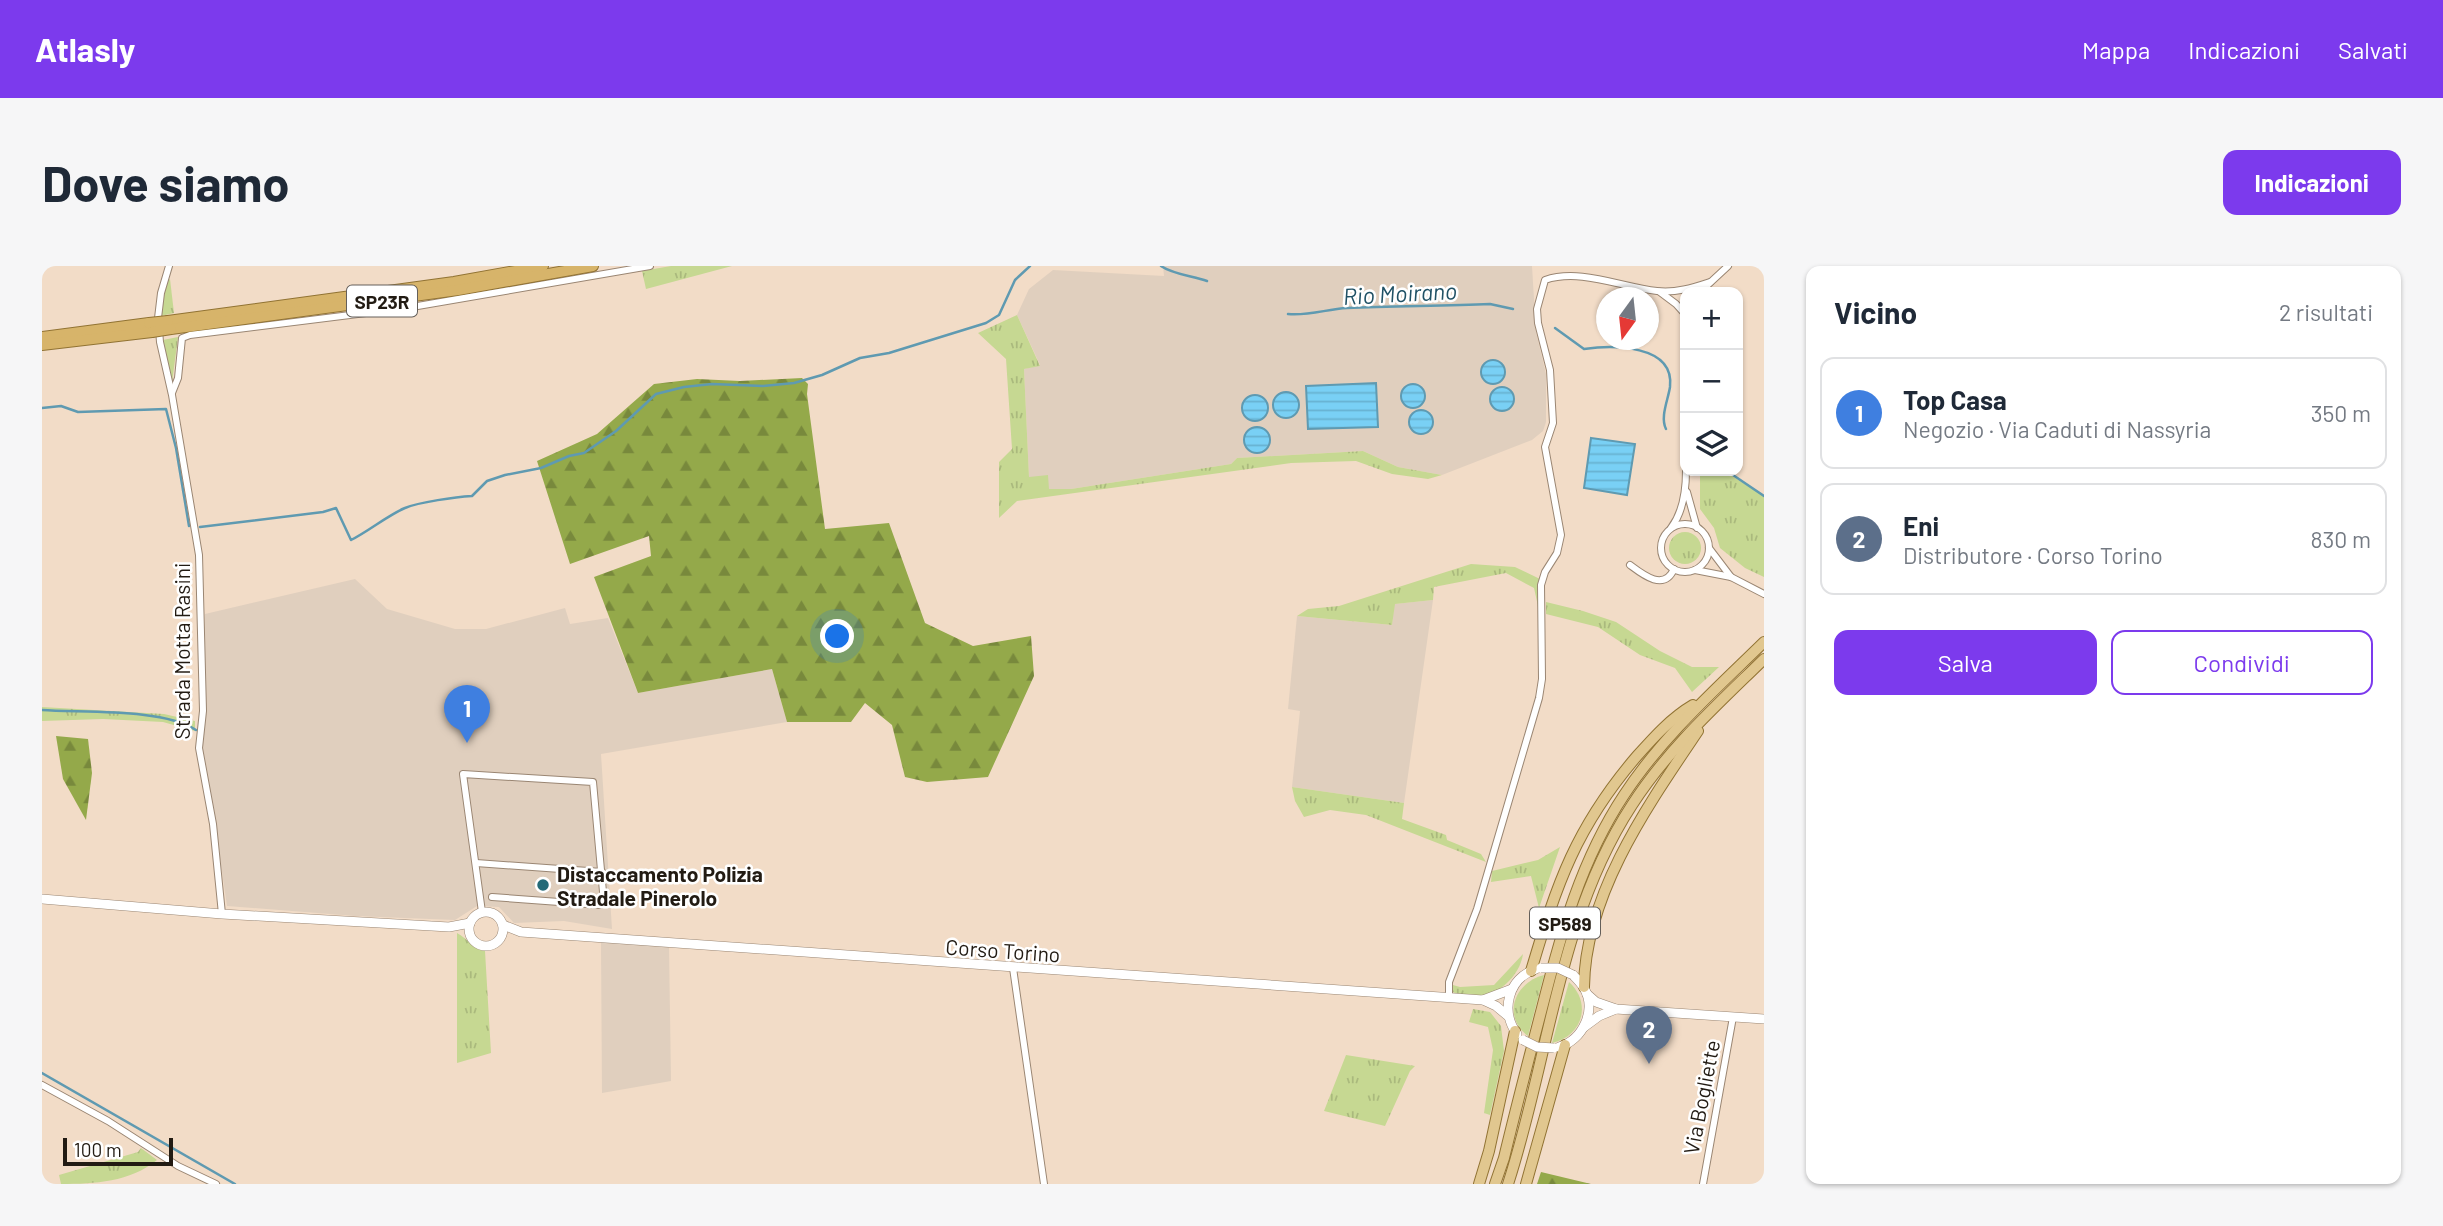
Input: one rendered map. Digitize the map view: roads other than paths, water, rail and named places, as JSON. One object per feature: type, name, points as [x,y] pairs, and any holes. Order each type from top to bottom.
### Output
[{"type":"highway","name":"SP23R","points":[[169,325],[543,266]]},
{"type":"highway","name":"SP23R","points":[[42,337],[169,325],[458,290],[593,266]]},
{"type":"highway","name":"SP23R","points":[[42,345],[150,327]]},
{"type":"main road","name":"SP589","points":[[1495,1184],[1504,1158],[1559,940],[1587,862],[1602,831],[1636,777],[1671,734],[1764,642]]},
{"type":"main road","name":"SP589","points":[[1508,1184],[1533,1097],[1571,943],[1590,886],[1612,839],[1665,759],[1764,659]]},
{"type":"main road","points":[[1536,969],[1563,870],[1595,810],[1608,790],[1654,737],[1687,709],[1707,697]]},
{"type":"main road","points":[[1584,1027],[1589,1011],[1585,990],[1590,942],[1603,898],[1621,856],[1652,797],[1712,710]]},
{"type":"main road","points":[[42,899],[222,914],[449,927],[470,923]]},
{"type":"main road","points":[[482,912],[496,916],[503,925],[521,932],[500,938],[493,944],[482,945],[470,934],[470,923],[482,912]]},
{"type":"main road","points":[[500,938],[503,925]]},
{"type":"main road","points":[[449,927],[470,934]]},
{"type":"main road","name":"Corso Torino","points":[[521,932],[1483,1000]]},
{"type":"main road","points":[[1508,1016],[1507,1003],[1511,989],[1520,978],[1536,969],[1558,968],[1573,975],[1596,1002],[1616,1009],[1764,1019]]},
{"type":"main road","points":[[1483,1000],[1511,989]]},
{"type":"main road","points":[[1483,1000],[1508,1016],[1519,1036],[1538,1047],[1560,1047],[1576,1038],[1584,1027],[1599,1016],[1616,1009]]},
{"type":"main road","points":[[1479,1184],[1519,1036]]},
{"type":"main road","points":[[1526,1184],[1560,1047]]},
{"type":"street","name":"Strada Motta Rasini","points":[[169,266],[164,275],[158,318],[162,359],[172,395],[199,555],[204,710],[199,748],[213,824],[222,914]]},
{"type":"street","points":[[172,395],[178,378],[182,338],[190,335],[406,308],[650,266]]},
{"type":"street","points":[[1705,287],[1728,266]]},
{"type":"street","points":[[1449,998],[1449,982],[1477,909],[1542,679],[1541,585],[1545,572],[1557,553],[1561,534],[1545,447],[1553,423],[1550,370],[1537,309],[1545,280],[1556,276],[1635,287]]},
{"type":"street","points":[[1659,291],[1685,290],[1710,282]]},
{"type":"street","points":[[1659,292],[1680,309]]},
{"type":"street","points":[[1686,476],[1686,490],[1677,520],[1662,544],[1662,552],[1668,565],[1688,572],[1695,570],[1705,561],[1709,548]]},
{"type":"street","points":[[1686,490],[1698,528]]},
{"type":"street","points":[[1668,532],[1682,525],[1698,528],[1704,533],[1709,548],[1731,577]]},
{"type":"street","points":[[1630,565],[1644,576],[1657,580],[1668,578],[1674,569]]},
{"type":"street","points":[[1695,570],[1731,577],[1764,594]]},
{"type":"street","points":[[482,912],[463,774],[593,782],[602,872],[602,905],[492,897]]},
{"type":"street","points":[[476,863],[602,872]]},
{"type":"street","points":[[1013,968],[1044,1184]]},
{"type":"street","name":"Via Bogliette","points":[[1703,1184],[1733,1017]]},
{"type":"street","points":[[42,1085],[108,1121],[178,1166],[216,1184]]},
{"type":"water","points":[[1493,360],[1502,363],[1505,372],[1502,381],[1493,384],[1484,381],[1481,372],[1484,363]]},
{"type":"water","points":[[1376,383],[1378,427],[1308,429],[1306,386]]},
{"type":"water","points":[[1413,384],[1422,387],[1425,396],[1422,405],[1413,408],[1404,405],[1401,396],[1404,387]]},
{"type":"water","points":[[1502,387],[1511,390],[1514,399],[1511,408],[1502,411],[1493,408],[1490,399],[1493,390]]},
{"type":"water","points":[[1286,392],[1296,395],[1299,405],[1296,415],[1286,418],[1276,415],[1273,405],[1276,395]]},
{"type":"water","points":[[1255,395],[1265,398],[1268,408],[1265,418],[1255,421],[1245,418],[1242,408],[1245,398]]},
{"type":"water","points":[[1421,410],[1430,413],[1433,422],[1430,431],[1421,434],[1412,431],[1409,422],[1412,413]]},
{"type":"water","points":[[1257,427],[1267,430],[1270,440],[1267,450],[1257,453],[1247,450],[1244,440],[1247,430]]},
{"type":"water","points":[[1591,438],[1635,444],[1627,495],[1584,488]]},
{"type":"waterway","points":[[200,527],[323,512],[336,508],[351,540],[405,508],[472,496],[487,481],[541,468],[569,456],[584,453],[616,431],[656,394],[712,384],[763,386],[794,383],[822,375],[860,358],[889,353],[986,323],[999,315],[1015,280],[1030,266]]},
{"type":"waterway","name":"Rio Moirano","points":[[1161,266],[1207,281]]},
{"type":"waterway","name":"Rio Moirano","points":[[1288,314],[1347,308],[1490,304],[1513,309]]},
{"type":"waterway","name":"Rio Moirano","points":[[1555,328],[1584,349],[1610,347],[1639,350],[1663,362],[1669,373],[1670,387],[1664,414],[1666,429]]},
{"type":"waterway","points":[[42,408],[61,406],[78,412],[166,409],[176,448],[189,526]]},
{"type":"waterway","name":"Rio Moirano","points":[[1734,476],[1764,496]]},
{"type":"waterway","points":[[42,710],[143,715],[182,723],[196,730]]},
{"type":"waterway","points":[[42,1073],[235,1184]]},
{"type":"place","name":"Top Casa","points":[[467,743]]},
{"type":"place","name":"Distaccamento Polizia Stradale Pinerolo","points":[[543,885]]},
{"type":"place","name":"Eni","points":[[1649,1064]]}]
